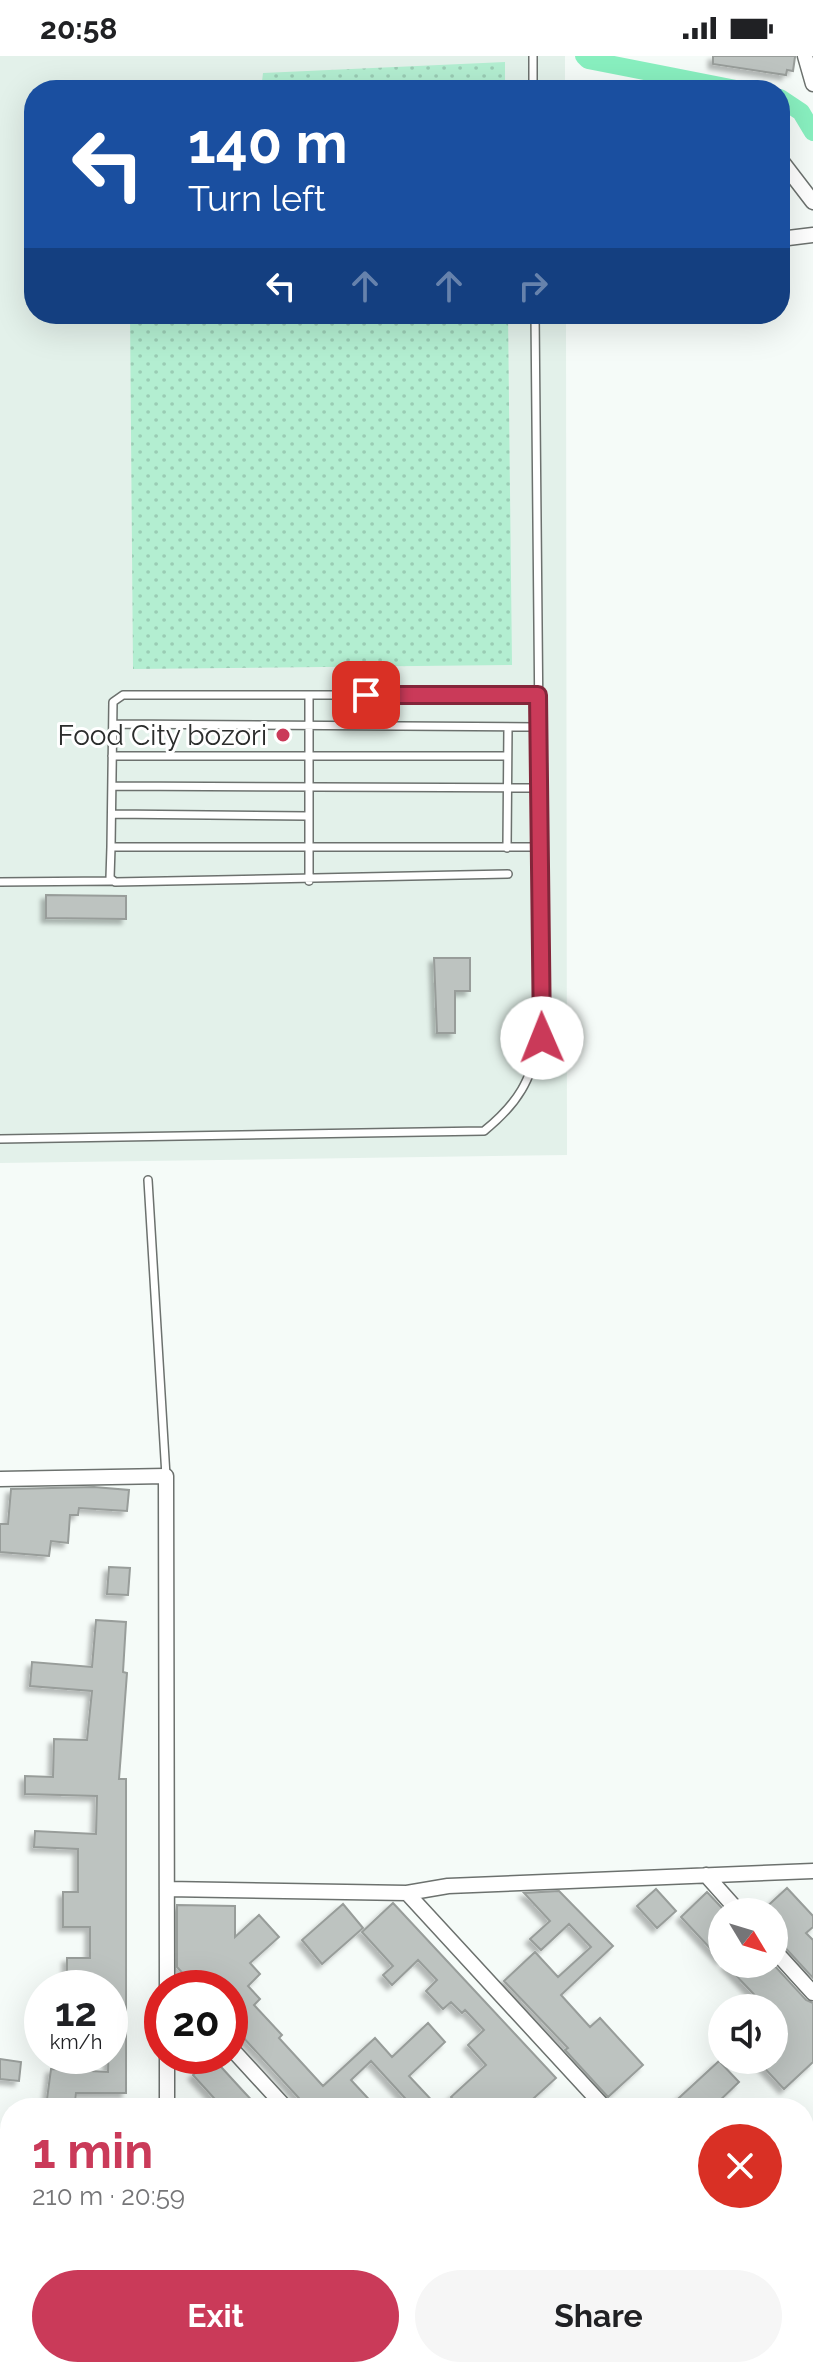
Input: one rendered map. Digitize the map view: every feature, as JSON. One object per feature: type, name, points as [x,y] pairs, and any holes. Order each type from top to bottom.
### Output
[{"type":"street","points":[[805,56],[813,84]]},
{"type":"street","points":[[790,172],[813,202]]},
{"type":"street","points":[[790,238],[813,235]]},
{"type":"street","points":[[0,1479],[166,1476],[170,1970]]},
{"type":"street","points":[[167,1889],[407,1893],[448,1886],[813,1871]]},
{"type":"street","points":[[706,1875],[727,1898]]},
{"type":"street","points":[[407,1893],[596,2098]]},
{"type":"street","points":[[788,1965],[813,1993]]},
{"type":"street","points":[[248,2067],[277,2098]]},
{"type":"street","points":[[167,2074],[167,2098]]},
{"type":"lane","points":[[533,56],[533,80]]},
{"type":"lane","points":[[0,1139],[484,1131],[507,1112],[529,1080],[542,1038],[537,788],[535,324]]},
{"type":"lane","points":[[112,881],[113,702],[123,695],[538,695]]},
{"type":"lane","points":[[309,695],[309,881]]},
{"type":"lane","points":[[113,724],[537,727]]},
{"type":"lane","points":[[507,848],[508,727]]},
{"type":"lane","points":[[112,756],[506,756]]},
{"type":"lane","points":[[112,786],[537,788]]},
{"type":"lane","points":[[112,814],[307,816]]},
{"type":"lane","points":[[111,847],[540,847]]},
{"type":"lane","points":[[0,882],[309,881],[508,874]]},
{"type":"lane","points":[[148,1180],[166,1476]]},
{"type":"shaded area","name":"Food City bozori","points":[[0,56],[565,56],[565,80],[24,80],[24,324],[566,324],[567,1155],[0,1163]]},
{"type":"green space","points":[[505,62],[505,80],[262,80],[263,73]]},
{"type":"green space","points":[[130,324],[508,324],[512,665],[133,669]]},
{"type":"building","points":[[713,56],[795,57],[793,71],[787,70],[786,75],[713,64]]},
{"type":"building","points":[[46,895],[126,896],[126,919],[46,918]]},
{"type":"building","points":[[434,958],[470,958],[470,991],[455,991],[455,1033],[437,1033]]},
{"type":"building","points":[[94,1487],[129,1490],[127,1511],[79,1508],[78,1515],[70,1515],[68,1543],[51,1541],[49,1556],[0,1552],[0,1524],[8,1524],[11,1489]]},
{"type":"building","points":[[109,1567],[130,1568],[128,1595],[107,1594]]},
{"type":"building","points":[[96,1620],[126,1622],[123,1672],[127,1673],[119,1779],[126,1779],[126,1970],[67,1970],[67,1958],[90,1958],[90,1927],[63,1927],[63,1892],[78,1892],[78,1849],[34,1847],[35,1831],[96,1834],[97,1796],[25,1794],[25,1776],[53,1777],[54,1739],[87,1740],[92,1691],[30,1686],[32,1662],[92,1667]]},
{"type":"building","points":[[787,1888],[813,1916],[813,1927],[806,1933],[813,1940],[813,1978],[788,1951],[788,1898],[776,1898]]},
{"type":"building","points":[[656,1889],[676,1911],[657,1928],[637,1906]]},
{"type":"building","points":[[559,1891],[613,1946],[561,1995],[590,2027],[600,2018],[643,2065],[608,2097],[565,2050],[568,2048],[504,1981],[535,1952],[558,1977],[591,1947],[569,1924],[541,1950],[530,1939],[550,1921],[524,1893]]},
{"type":"building","points":[[707,1892],[713,1898],[708,1898],[708,1946],[681,1917]]},
{"type":"building","points":[[393,1903],[556,2078],[534,2098],[452,2098],[486,2065],[468,2045],[484,2030],[465,2010],[462,2013],[451,2002],[443,2009],[426,1991],[437,1980],[418,1960],[392,1985],[383,1975],[393,1966],[362,1932]]},
{"type":"building","points":[[343,1904],[363,1928],[322,1964],[302,1940]]},
{"type":"building","points":[[177,1905],[235,1906],[235,1937],[259,1915],[279,1937],[250,1963],[260,1974],[248,1986],[248,1970],[180,1970],[177,1967]]},
{"type":"building","points":[[738,1978],[786,1978],[806,2000],[813,2003],[813,2062],[784,2089],[770,2074],[788,2074],[788,1994],[754,1994]]},
{"type":"building","points":[[248,1986],[260,1999],[254,2005],[323,2086],[375,2038],[392,2057],[428,2023],[445,2042],[409,2076],[430,2098],[405,2098],[371,2061],[351,2080],[368,2098],[299,2098],[248,2043]]},
{"type":"building","points":[[0,2059],[21,2062],[19,2081],[0,2079]]},
{"type":"building","points":[[708,2071],[708,2074],[731,2074],[739,2082],[722,2098],[679,2098]]},
{"type":"building","points":[[50,2074],[126,2074],[126,2093],[76,2093],[75,2098],[47,2098]]},
{"type":"building","points":[[194,2074],[228,2074],[250,2098],[214,2098]]},
{"type":"waterway","points":[[584,56],[588,60],[690,80]]},
{"type":"waterway","points":[[790,105],[801,112],[813,132]]},
{"type":"place","name":"Food City bozori","points":[[283,735]]},
{"type":"route","points":[[366,695],[538,695],[542,1038]]}]
